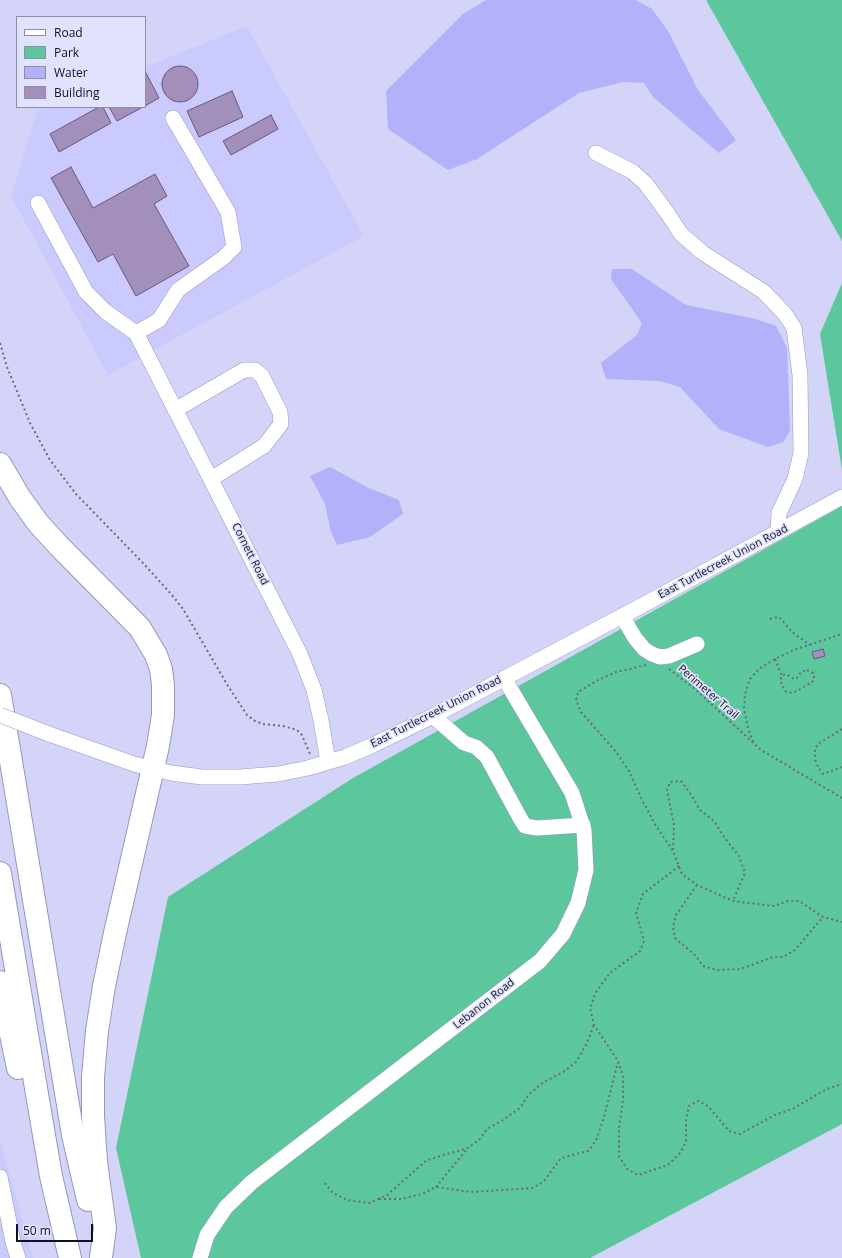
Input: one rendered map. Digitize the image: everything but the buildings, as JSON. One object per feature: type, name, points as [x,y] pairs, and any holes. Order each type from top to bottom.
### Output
[{"type":"highway","points":[[0,464],[20,498],[38,523],[135,622],[149,641],[161,669],[164,692],[163,715],[153,769],[115,933],[104,986],[97,1031],[93,1077],[93,1116],[96,1162],[105,1228],[101,1257]]},
{"type":"highway","points":[[0,695],[73,1135],[101,1257]]},
{"type":"highway","points":[[0,872],[38,1100],[61,1221],[70,1258]]},
{"type":"highway","points":[[0,982],[39,1164],[61,1221]]},
{"type":"street","points":[[38,203],[86,292],[106,312],[136,333],[159,320],[178,290],[223,258],[234,247],[228,212],[173,118]]},
{"type":"street","points":[[596,153],[633,172],[646,184],[681,234],[703,254],[764,292],[785,314],[794,328],[800,375],[801,453],[795,479],[779,513],[778,532]]},
{"type":"street","name":"Cornett Road","points":[[136,333],[300,654],[314,690],[328,762]]},
{"type":"street","points":[[175,410],[244,370],[255,370],[262,376],[280,412],[281,424],[264,446],[211,479]]},
{"type":"street","name":"East Turtlecreek Union Road","points":[[0,716],[104,755],[153,769],[202,776],[240,777],[293,771],[328,762],[373,745],[433,716],[842,498]]},
{"type":"street","points":[[622,616],[650,659],[660,656],[669,656],[697,644]]},
{"type":"street","name":"Lebanon Road","points":[[200,1258],[207,1235],[226,1207],[252,1182],[540,961],[563,934],[578,903],[586,870],[583,825],[572,793],[504,678]]},
{"type":"street","points":[[433,716],[464,743],[476,746],[487,757],[525,826],[538,828],[583,825]]},
{"type":"street","points":[[0,1177],[7,1243],[18,1258]]},
{"type":"path","points":[[770,619],[778,617],[782,619],[792,632],[810,645]]},
{"type":"path","name":"Perimeter Trail","points":[[754,743],[748,728],[744,708],[745,694],[750,679],[759,669],[775,659],[794,650],[842,634]]},
{"type":"path","name":"Perimeter Trail","points":[[650,659],[695,689],[762,750],[842,798]]},
{"type":"path","points":[[650,659],[596,681],[578,692],[576,700],[581,712],[617,753],[629,771],[656,826],[673,851],[682,874],[698,885],[733,901],[774,906],[788,901],[800,901],[823,917],[842,922]]},
{"type":"path","points":[[775,659],[782,676],[780,680],[786,693],[802,689],[812,682],[814,678],[813,673],[807,670],[801,672],[794,680],[786,674],[782,676]]},
{"type":"path","points":[[842,729],[818,744],[815,749],[815,759],[823,774],[842,767]]},
{"type":"path","points":[[673,851],[674,825],[667,790],[670,782],[681,781],[700,810],[714,820],[724,837],[739,856],[745,873],[733,901]]},
{"type":"path","points":[[679,866],[643,894],[636,913],[644,941],[640,951],[610,973],[596,992],[590,1008],[594,1025],[618,1061],[623,1077],[619,1156],[627,1169],[638,1175],[668,1165],[680,1153],[686,1142],[686,1120],[690,1106],[698,1101],[708,1106],[729,1131],[740,1134],[775,1114],[792,1109],[827,1089],[842,1084]]},
{"type":"path","points":[[698,885],[676,915],[673,928],[675,938],[695,955],[703,966],[717,970],[741,969],[773,957],[783,957],[795,950],[823,917]]},
{"type":"path","points":[[377,1199],[402,1199],[422,1194],[436,1187],[468,1148],[480,1139],[487,1129],[520,1108],[529,1094],[544,1082],[565,1071],[576,1062],[587,1043],[594,1025]]},
{"type":"path","points":[[436,1187],[471,1192],[533,1188],[544,1181],[561,1158],[588,1151],[596,1141],[600,1129],[618,1061]]},
{"type":"path","points":[[325,1183],[333,1193],[347,1200],[369,1203],[387,1195],[427,1160],[468,1148]]},
{"type":"shaded area","points":[[247,26],[364,236],[108,375],[11,196],[37,111],[44,108],[146,108],[146,67]]},
{"type":"shaded area","points":[[0,1140],[33,1258],[0,1258]]},
{"type":"green space","points":[[706,0],[842,0],[842,241]]},
{"type":"green space","points":[[842,283],[842,470],[820,334]]},
{"type":"green space","points":[[842,506],[842,1124],[590,1258],[141,1258],[116,1148],[168,897],[353,778]]},
{"type":"water","points":[[486,0],[636,0],[652,9],[668,31],[698,90],[736,140],[719,153],[653,97],[644,83],[623,82],[579,93],[477,159],[448,170],[388,129],[386,91],[463,14]]},
{"type":"water","points":[[612,269],[632,269],[686,305],[756,319],[776,326],[787,348],[790,431],[783,442],[768,447],[719,429],[680,387],[660,381],[606,379],[601,363],[637,335],[642,323],[611,279]]},
{"type":"water","points":[[330,467],[369,488],[399,500],[403,514],[370,537],[337,545],[331,532],[325,504],[310,476]]}]
